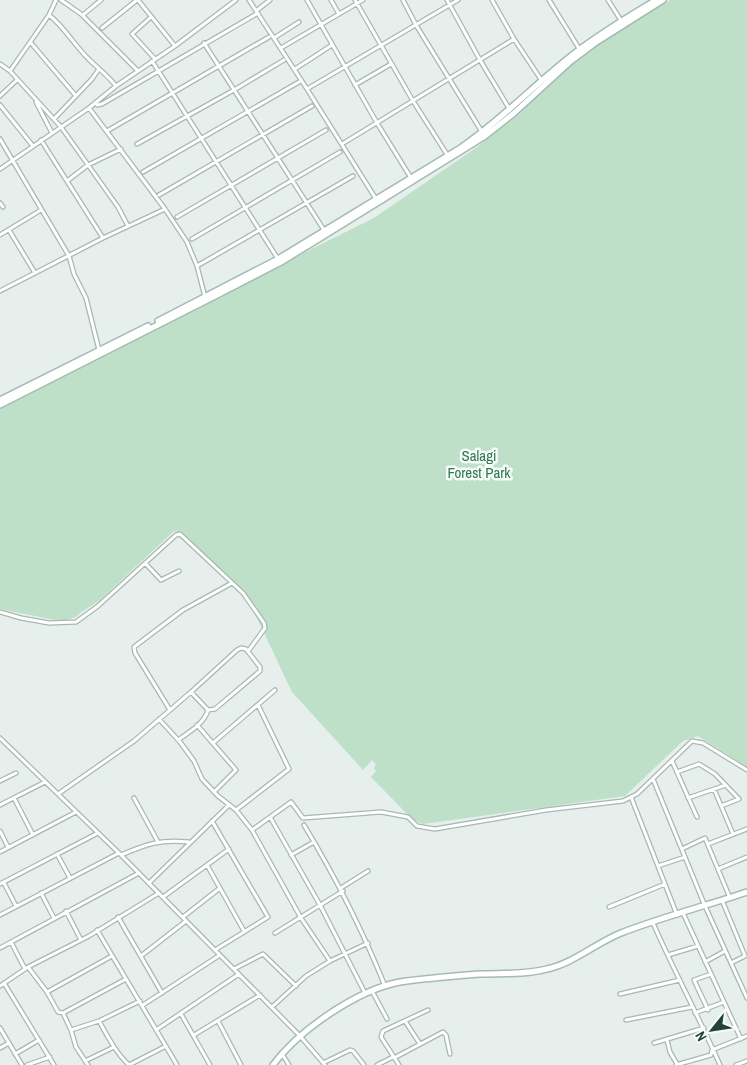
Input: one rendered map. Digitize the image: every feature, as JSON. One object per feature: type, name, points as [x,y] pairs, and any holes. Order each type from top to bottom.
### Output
[{"type":"street","points":[[10,71],[31,43],[56,0]]},
{"type":"street","points":[[61,0],[83,15],[138,72]]},
{"type":"street","points":[[83,15],[101,0]]},
{"type":"street","points":[[102,28],[139,0],[175,46]]},
{"type":"street","points":[[0,168],[89,108],[116,86],[175,46],[236,0]]},
{"type":"street","points":[[249,0],[376,199]]},
{"type":"street","points":[[95,103],[97,105],[102,104],[204,44],[257,12],[270,0]]},
{"type":"street","points":[[307,0],[377,123],[411,178]]},
{"type":"street","points":[[331,0],[339,14]]},
{"type":"street","points":[[281,48],[356,2],[363,0]]},
{"type":"street","points":[[402,0],[482,133]]},
{"type":"street","points":[[447,0],[510,110]]},
{"type":"street","points":[[307,89],[458,0]]},
{"type":"street","points":[[492,0],[514,39],[542,81]]},
{"type":"street","points":[[549,0],[580,50]]},
{"type":"street","points":[[608,0],[622,22]]},
{"type":"street","points":[[0,400],[278,259],[448,156],[482,133],[580,50],[656,0]]},
{"type":"street","points":[[0,404],[281,262],[485,136],[513,114],[571,61],[595,43],[664,0]]},
{"type":"street","points":[[356,2],[413,101],[448,156]]},
{"type":"street","points":[[49,14],[61,25],[83,53],[116,86]]},
{"type":"street","points":[[151,17],[132,34],[154,61],[216,161],[262,230],[278,259]]},
{"type":"street","points":[[274,38],[299,22]]},
{"type":"street","points":[[107,131],[269,37]]},
{"type":"street","points":[[342,144],[514,39]]},
{"type":"street","points":[[31,43],[76,96]]},
{"type":"street","points":[[204,44],[324,231]]},
{"type":"street","points":[[294,69],[332,45]]},
{"type":"street","points":[[137,144],[284,60]]},
{"type":"street","points":[[0,64],[10,71],[16,80],[61,127],[118,207],[128,226]]},
{"type":"street","points":[[355,85],[391,64]]},
{"type":"street","points":[[54,119],[99,69]]},
{"type":"street","points":[[0,96],[16,80]]},
{"type":"street","points":[[143,172],[299,82]]},
{"type":"street","points":[[34,99],[52,133]]},
{"type":"street","points":[[0,105],[33,146]]},
{"type":"street","points":[[159,195],[312,106]]},
{"type":"street","points":[[89,108],[165,208],[187,242],[197,266],[205,297]]},
{"type":"street","points":[[176,217],[326,130]]},
{"type":"street","points":[[0,139],[69,256],[74,274],[86,298],[100,350]]},
{"type":"street","points":[[41,140],[103,238]]},
{"type":"street","points":[[67,181],[88,165],[121,149]]},
{"type":"street","points":[[192,239],[340,152]]},
{"type":"street","points":[[197,266],[353,176]]},
{"type":"street","points":[[0,203],[3,207]]},
{"type":"street","points":[[0,292],[165,208]]},
{"type":"street","points":[[0,235],[41,210]]},
{"type":"street","points":[[9,230],[35,273]]},
{"type":"street","points":[[0,612],[49,623],[76,622],[98,606],[176,535],[180,534],[243,593],[266,625],[249,650]]},
{"type":"street","points":[[145,563],[161,580],[179,571]]},
{"type":"street","points":[[170,710],[138,658],[134,647],[178,614],[232,583]]},
{"type":"street","points":[[58,794],[119,752],[191,692],[237,650],[244,648],[249,650],[260,667],[260,671],[215,709],[208,710]]},
{"type":"street","points":[[213,743],[276,690]]},
{"type":"street","points":[[191,692],[208,710]]},
{"type":"street","points":[[236,810],[290,769],[258,705]]},
{"type":"street","points":[[178,740],[204,719],[208,710]]},
{"type":"street","points":[[159,719],[194,761],[202,779],[214,792],[236,810],[252,830],[301,918],[330,962]]},
{"type":"street","points":[[197,725],[236,770],[214,792]]},
{"type":"street","points":[[0,738],[216,950],[300,1036],[324,1064],[350,1050],[353,1051],[364,1065]]},
{"type":"street","points":[[252,830],[291,802],[299,814],[303,818],[308,819],[381,812],[408,817],[417,826],[435,829],[546,810],[623,801],[637,794],[692,741],[698,741],[747,770]]},
{"type":"street","points":[[672,760],[697,817]]},
{"type":"street","points":[[677,772],[699,764],[715,774],[738,799],[721,806]]},
{"type":"street","points":[[0,781],[16,773]]},
{"type":"street","points":[[653,779],[705,906],[747,998]]},
{"type":"street","points":[[0,805],[45,782]]},
{"type":"street","points":[[688,798],[726,785]]},
{"type":"street","points":[[714,789],[734,834]]},
{"type":"street","points":[[631,797],[665,884],[698,946],[741,1039]]},
{"type":"street","points":[[14,798],[33,835]]},
{"type":"street","points":[[134,798],[158,842]]},
{"type":"street","points":[[149,883],[229,805]]},
{"type":"street","points":[[0,852],[76,812]]},
{"type":"street","points":[[270,817],[320,905],[365,994]]},
{"type":"street","points":[[212,821],[268,914],[267,919],[244,931],[216,950]]},
{"type":"street","points":[[304,825],[342,890],[368,943],[385,986]]},
{"type":"street","points":[[708,844],[747,829]]},
{"type":"street","points":[[0,831],[8,848]]},
{"type":"street","points":[[16,906],[2,883],[98,833]]},
{"type":"street","points":[[682,849],[705,838],[730,898]]},
{"type":"street","points":[[0,915],[120,854],[149,843],[190,842]]},
{"type":"street","points":[[291,855],[314,842]]},
{"type":"street","points":[[162,897],[229,849]]},
{"type":"street","points":[[57,854],[70,878]]},
{"type":"street","points":[[658,866],[685,857]]},
{"type":"street","points":[[718,869],[747,858]]},
{"type":"street","points":[[207,865],[244,931]]},
{"type":"street","points":[[275,932],[301,918],[368,871]]},
{"type":"street","points":[[0,948],[139,873]]},
{"type":"street","points":[[609,907],[665,884]]},
{"type":"street","points":[[183,917],[220,888]]},
{"type":"street","points":[[273,1065],[281,1054],[300,1036],[337,1009],[385,986],[399,982],[453,976],[545,970],[568,961],[620,933],[747,892]]},
{"type":"street","points":[[54,1065],[40,1040],[2,984],[26,968],[81,940],[159,893]]},
{"type":"street","points":[[41,894],[54,918]]},
{"type":"street","points":[[722,900],[745,956],[731,963]]},
{"type":"street","points":[[66,911],[81,940]]},
{"type":"street","points":[[118,917],[162,993]]},
{"type":"street","points":[[141,956],[186,921]]},
{"type":"street","points":[[653,923],[720,1065]]},
{"type":"street","points":[[97,930],[177,1065]]},
{"type":"street","points":[[11,942],[26,968],[47,992],[58,1012],[63,1013],[76,1047],[86,1064],[114,1047]]},
{"type":"street","points":[[272,1007],[306,976],[368,943]]},
{"type":"street","points":[[668,955],[698,946]]},
{"type":"street","points":[[705,962],[725,951]]},
{"type":"street","points":[[234,969],[263,954],[296,986]]},
{"type":"street","points":[[143,1005],[220,955]]},
{"type":"street","points":[[47,992],[112,956]]},
{"type":"street","points":[[156,1030],[239,974]]},
{"type":"street","points":[[708,1010],[694,980],[711,974]]},
{"type":"street","points":[[63,1013],[126,979]]},
{"type":"street","points":[[620,994],[680,980]]},
{"type":"street","points":[[372,991],[387,1019]]},
{"type":"street","points":[[194,1035],[260,995]]},
{"type":"street","points":[[71,1030],[99,1021],[140,1001]]},
{"type":"street","points":[[695,1013],[708,1010],[724,1002]]},
{"type":"street","points":[[626,1020],[692,1007]]},
{"type":"street","points":[[399,1065],[381,1034],[383,1031],[428,1010]]},
{"type":"street","points":[[181,1014],[210,1065]]},
{"type":"street","points":[[99,1021],[122,1059],[129,1065],[166,1046]]},
{"type":"street","points":[[218,1021],[241,1065]]},
{"type":"street","points":[[405,1021],[420,1044]]},
{"type":"street","points":[[0,1028],[22,1065]]},
{"type":"street","points":[[654,1043],[704,1028]]},
{"type":"street","points":[[377,1065],[443,1032],[446,1035],[450,1054]]},
{"type":"street","points":[[667,1040],[676,1065],[711,1055],[712,1050],[747,1036]]},
{"type":"street","points":[[15,1054],[40,1040]]},
{"type":"street","points":[[0,1048],[9,1043]]},
{"type":"street","points":[[281,1054],[290,1065]]},
{"type":"street","points":[[27,1065],[50,1058]]},
{"type":"street","points":[[736,1065],[747,1061]]},
{"type":"green space","name":"Salagi Forest Park","points":[[670,0],[747,0],[747,767],[698,736],[683,741],[625,796],[423,824],[412,819],[371,777],[376,771],[374,768],[376,764],[372,760],[363,770],[292,692],[242,589],[178,532],[174,531],[100,600],[76,617],[67,620],[55,620],[0,609],[0,404],[374,218],[477,147],[516,117],[560,73],[588,52]]}]
